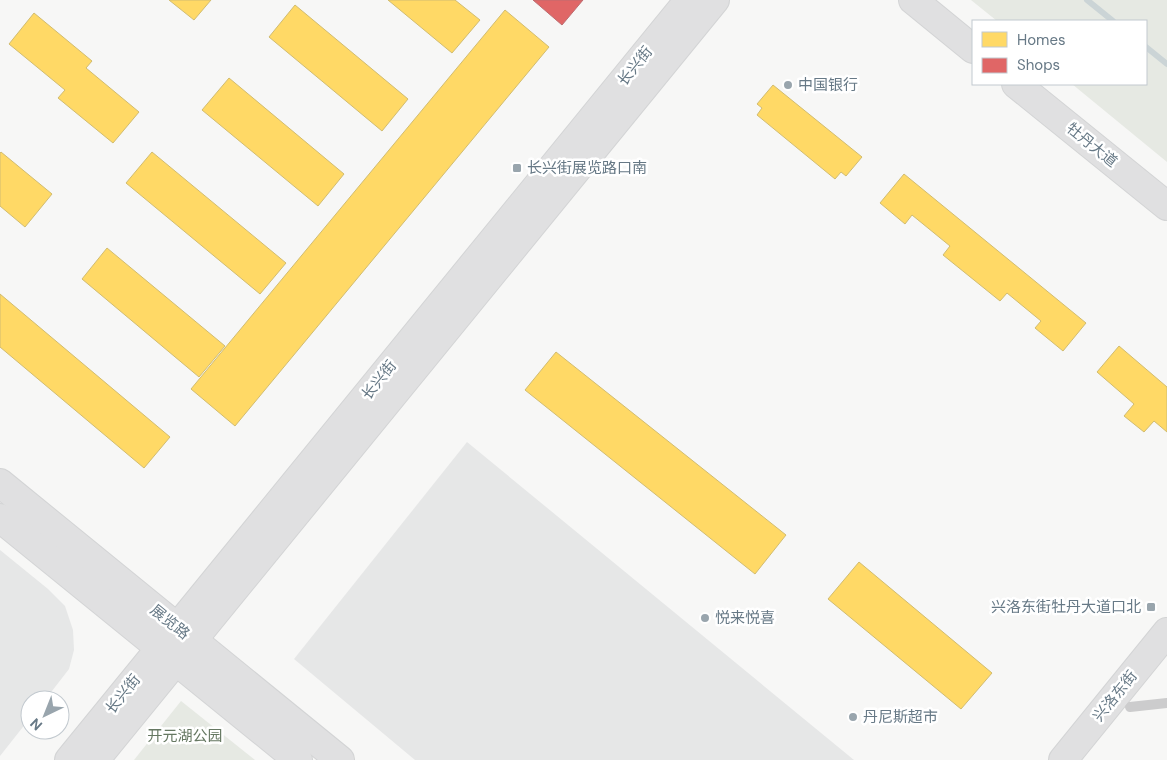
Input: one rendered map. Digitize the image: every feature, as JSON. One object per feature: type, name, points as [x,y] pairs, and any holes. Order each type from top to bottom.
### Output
[{"type":"main road","name":"长兴街","points":[[70,760],[168,655],[689,0]]},
{"type":"main road","name":"长兴街","points":[[185,634],[715,0]]},
{"type":"main road","points":[[913,0],[972,48]]},
{"type":"main road","name":"牡丹大道","points":[[1017,85],[1167,206]]},
{"type":"main road","name":"展览路","points":[[0,483],[340,760]]},
{"type":"main road","name":"展览路","points":[[0,518],[298,760]]},
{"type":"main road","name":"兴洛东街","points":[[1063,760],[1167,632]]},
{"type":"main road","name":"长兴街","points":[[95,760],[168,655]]},
{"type":"main road","name":"兴洛东街","points":[[1086,760],[1167,661]]},
{"type":"lane","points":[[1130,706],[1167,703]]},
{"type":"shaded area","points":[[467,442],[854,760],[415,760],[294,659]]},
{"type":"shaded area","points":[[0,550],[48,589],[65,606],[73,630],[74,650],[69,669],[53,690],[20,690],[20,731],[0,756]]},
{"type":"green space","points":[[971,0],[1167,0],[1167,162],[1073,85],[1147,85],[1147,20],[996,20]]},
{"type":"green space","name":"开元湖公园","points":[[181,701],[255,760],[134,760]]},
{"type":"building: Homes","points":[[169,0],[211,0],[194,20]]},
{"type":"building: Homes","points":[[388,0],[455,0],[480,20],[452,53]]},
{"type":"building: Homes","points":[[295,5],[408,99],[382,131],[269,37]]},
{"type":"building: Homes","points":[[505,10],[549,47],[235,426],[191,389]]},
{"type":"building: Homes","points":[[34,13],[92,61],[86,68],[139,112],[113,143],[58,98],[65,90],[9,44]]},
{"type":"building: Homes","points":[[229,78],[344,174],[318,206],[202,110]]},
{"type":"building: Homes","points":[[773,85],[862,157],[846,176],[841,172],[835,179],[757,115],[762,108],[757,104]]},
{"type":"building: Homes","points":[[1,152],[52,194],[25,227],[0,206]]},
{"type":"building: Homes","points":[[152,152],[286,263],[260,294],[126,183]]},
{"type":"building: Homes","points":[[904,174],[1086,323],[1063,351],[1035,328],[1041,321],[1007,293],[1000,301],[943,255],[950,246],[912,215],[905,224],[880,203]]},
{"type":"building: Homes","points":[[107,248],[225,346],[199,377],[82,279]]},
{"type":"building: Homes","points":[[0,294],[170,437],[144,468],[0,347]]},
{"type":"building: Homes","points":[[1119,346],[1167,387],[1167,432],[1154,421],[1144,432],[1124,416],[1134,404],[1097,372]]},
{"type":"building: Homes","points":[[556,352],[786,535],[755,574],[525,390]]},
{"type":"building: Homes","points":[[859,562],[992,673],[961,709],[828,599]]},
{"type":"building: Shops","points":[[533,0],[583,0],[562,25]]},
{"type":"waterway","points":[[1087,0],[1112,20]]},
{"type":"waterway","points":[[1147,48],[1167,64]]},
{"type":"place","name":"中国银行","points":[[788,85]]},
{"type":"place","name":"长兴街展览路口南","points":[[517,168]]},
{"type":"place","name":"兴洛东街牡丹大道口北","points":[[1151,607]]},
{"type":"place","name":"悦来悦喜","points":[[705,618]]},
{"type":"place","name":"丹尼斯超市","points":[[853,717]]}]
